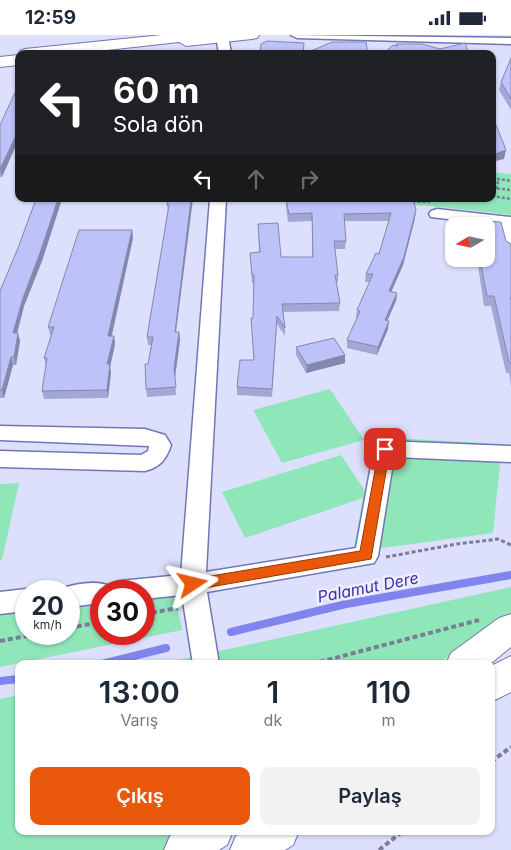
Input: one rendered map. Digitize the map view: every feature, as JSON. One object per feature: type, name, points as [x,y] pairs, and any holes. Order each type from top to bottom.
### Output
[{"type":"main road","points":[[96,50],[155,39],[204,35]]},
{"type":"main road","points":[[53,50],[131,39],[252,35]]},
{"type":"main road","points":[[0,56],[15,54]]},
{"type":"main road","points":[[0,62],[15,60]]},
{"type":"main road","points":[[466,660],[496,624]]},
{"type":"main road","points":[[495,683],[511,672]]},
{"type":"main road","points":[[184,850],[207,835]]},
{"type":"main road","points":[[250,850],[273,835]]},
{"type":"street","points":[[297,35],[511,41]]},
{"type":"street","points":[[501,35],[511,36]]},
{"type":"street","points":[[222,36],[224,50]]},
{"type":"street","points":[[205,660],[193,584],[218,202]]},
{"type":"street","points":[[434,208],[508,222],[511,246]]},
{"type":"street","points":[[0,433],[145,437],[158,440],[160,445],[157,455],[144,463],[0,459]]},
{"type":"street","points":[[155,588],[193,584],[366,555],[385,449],[511,454]]},
{"type":"street","points":[[0,603],[15,601]]},
{"type":"path","points":[[496,185],[499,179],[511,181]]},
{"type":"path","points":[[496,189],[511,190]]},
{"type":"path","points":[[496,196],[511,199]]},
{"type":"path","points":[[409,202],[434,208]]},
{"type":"path","points":[[155,612],[178,607]]},
{"type":"path","points":[[330,660],[496,624]]},
{"type":"path","points":[[0,641],[15,638]]},
{"type":"path","points":[[495,759],[511,747]]},
{"type":"path","points":[[379,850],[398,835]]},
{"type":"green space","points":[[496,172],[511,174],[511,215],[385,203],[343,202],[496,202]]},
{"type":"green space","points":[[330,389],[364,440],[282,463],[253,410]]},
{"type":"green space","points":[[376,437],[502,444],[493,533],[353,552],[363,498],[245,538],[222,492],[341,455],[365,491]]},
{"type":"green space","points":[[19,483],[2,560],[0,560],[0,484]]},
{"type":"green space","points":[[172,577],[182,630],[155,635],[155,580],[141,580]]},
{"type":"green space","points":[[90,585],[90,645],[108,645],[34,660],[15,660],[15,664],[0,667],[0,594],[15,592],[15,645],[80,645],[80,586]]},
{"type":"green space","points":[[511,587],[511,613],[443,660],[178,660]]},
{"type":"green space","points":[[15,696],[15,835],[185,835],[164,850],[0,850],[0,699]]},
{"type":"building","points":[[267,41],[304,43],[303,50],[260,50],[261,44]]},
{"type":"building","points":[[332,42],[366,42],[367,50],[313,50]]},
{"type":"building","points":[[465,43],[468,50],[387,50],[393,45],[398,46],[396,44],[422,44],[440,49]]},
{"type":"building","points":[[511,58],[511,99],[501,82]]},
{"type":"building","points":[[15,93],[15,137],[0,169],[0,125]]},
{"type":"building","points":[[496,125],[506,150],[496,154]]},
{"type":"building","points":[[35,202],[57,202],[23,298],[13,333],[18,333],[14,357],[11,357],[2,390],[0,390],[0,291]]},
{"type":"building","points":[[168,202],[191,202],[175,332],[179,332],[174,369],[176,387],[146,389],[145,364],[148,364],[153,337],[147,337],[169,205],[167,205]]},
{"type":"building","points":[[287,202],[414,202],[416,210],[404,257],[389,291],[397,293],[385,320],[389,321],[378,347],[347,340],[360,311],[357,310],[373,274],[366,274],[376,253],[379,254],[391,213],[344,214],[346,241],[334,241],[338,275],[335,275],[340,303],[282,304],[285,328],[277,316],[272,389],[237,387],[240,360],[254,360],[251,318],[253,318],[254,275],[252,275],[250,253],[260,252],[258,224],[278,223],[281,257],[313,257],[312,213],[289,214]]},
{"type":"building","points":[[495,222],[501,222],[506,241],[510,243],[511,247],[511,363],[509,362],[494,296],[487,296],[482,267],[495,267]]},
{"type":"building","points":[[79,230],[132,230],[108,336],[114,336],[107,364],[110,364],[107,390],[42,391],[47,358],[44,358],[54,327],[48,327]]},
{"type":"building","points":[[334,338],[345,355],[307,365],[296,347]]},
{"type":"waterway","name":"Palamut Dere","points":[[231,632],[346,604],[511,575]]},
{"type":"waterway","name":"Palamut Dere","points":[[118,660],[166,648]]},
{"type":"waterway","name":"Palamut Dere","points":[[0,681],[15,679]]},
{"type":"route","points":[[193,584],[366,555],[385,449]]}]
